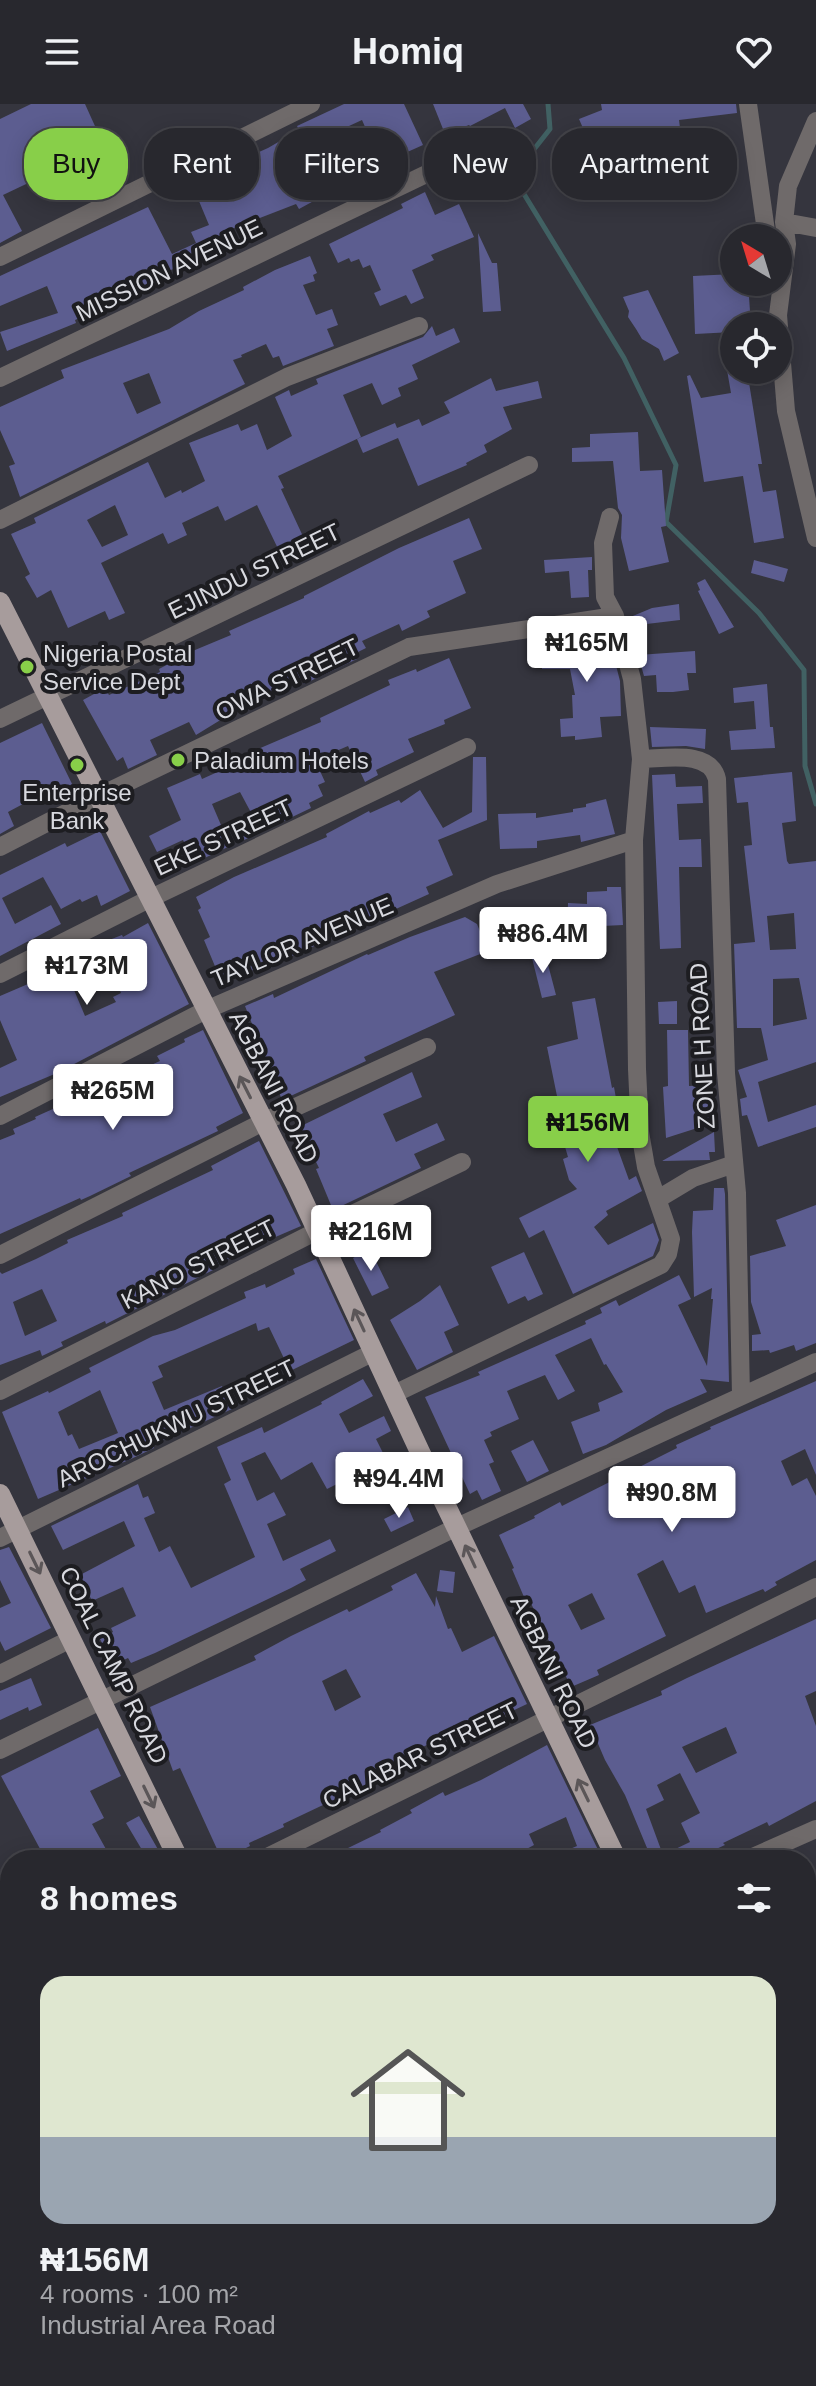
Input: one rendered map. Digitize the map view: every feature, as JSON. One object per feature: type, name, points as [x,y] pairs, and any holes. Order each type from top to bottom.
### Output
[{"type":"main road","name":"AGBANI ROAD","points":[[0,602],[317,1231],[612,1850]]},
{"type":"main road","name":"COAL CAMP ROAD","points":[[0,1494],[9,1533],[71,1639],[174,1850]]},
{"type":"street","points":[[0,257],[311,104]]},
{"type":"street","points":[[748,104],[765,224]]},
{"type":"street","points":[[778,312],[787,244],[784,222],[788,186],[816,121]]},
{"type":"street","name":"MISSION AVENUE","points":[[0,378],[424,175]]},
{"type":"street","points":[[784,222],[816,228]]},
{"type":"street","points":[[0,520],[287,377],[419,326]]},
{"type":"street","points":[[784,384],[795,459],[816,538]]},
{"type":"street","name":"EJINDU STREET","points":[[0,719],[529,465]]},
{"type":"street","points":[[394,1394],[661,1265],[668,1254],[671,1239],[646,1167],[640,1132],[633,933],[634,840],[641,759],[632,679],[615,616],[605,597],[603,543],[610,517]]},
{"type":"street","name":"OWA STREET","points":[[0,847],[409,647],[615,616]]},
{"type":"street","name":"EKE STREET","points":[[0,974],[467,747]]},
{"type":"street","name":"ZONE H ROAD","points":[[641,759],[699,760],[715,772],[726,1073],[734,1164],[741,1396]]},
{"type":"street","name":"TAYLOR AVENUE","points":[[0,1116],[206,1010],[497,884],[634,840]]},
{"type":"street","points":[[0,1255],[263,1122],[427,1047]]},
{"type":"street","name":"KANO STREET","points":[[0,1391],[317,1231],[462,1162]]},
{"type":"street","points":[[658,1199],[693,1178],[734,1164]]},
{"type":"street","name":"AROCHUKWU STREET","points":[[9,1533],[374,1352]]},
{"type":"street","points":[[0,1750],[457,1527],[816,1362]]},
{"type":"street","name":"CALABAR STREET","points":[[281,1850],[816,1587]]},
{"type":"street","points":[[0,1674],[71,1639]]},
{"type":"street","points":[[769,1850],[816,1829]]},
{"type":"building","points":[[31,104],[85,104],[96,128],[24,128],[24,185],[3,195],[22,231],[0,243],[0,119]]},
{"type":"building","points":[[344,104],[404,104],[423,145],[408,152],[408,128],[366,128],[362,120],[345,128],[298,128]]},
{"type":"building","points":[[433,104],[523,104],[531,119],[515,128],[505,108],[470,126],[443,128]]},
{"type":"building","points":[[601,104],[736,104],[737,113],[679,120],[680,128],[583,128],[579,119],[602,110]]},
{"type":"building","points":[[275,144],[275,200],[316,200],[299,209],[296,204],[229,230],[212,240],[217,252],[193,264],[159,273],[161,276],[143,286],[90,309],[92,313],[75,320],[76,323],[7,351],[0,332],[58,313],[47,286],[0,306],[0,276],[148,207],[172,254],[196,243],[191,232],[209,225],[199,200],[259,200],[259,152]]},
{"type":"building","points":[[424,192],[424,200],[428,200],[435,215],[459,204],[474,237],[431,255],[434,260],[412,270],[424,298],[411,304],[406,295],[380,306],[374,293],[381,290],[370,265],[363,268],[359,259],[351,262],[349,258],[338,263],[329,244],[403,208],[401,204]]},
{"type":"building","points":[[478,233],[492,263],[497,263],[501,311],[483,312]]},
{"type":"building","points":[[310,256],[317,273],[313,275],[315,281],[303,285],[316,315],[332,309],[338,325],[327,329],[334,346],[283,366],[279,356],[273,358],[266,344],[241,355],[233,360],[245,384],[20,497],[9,466],[15,464],[0,430],[0,407],[64,378],[61,370],[169,329],[275,270]],"holes":[[[149,373],[161,403],[137,414],[123,383]]]},
{"type":"building","points":[[720,275],[720,296],[749,296],[750,312],[720,312],[720,333],[695,334],[693,276]]},
{"type":"building","points":[[648,290],[679,353],[664,361],[659,349],[642,339],[628,317],[629,311],[623,297]]},
{"type":"building","points":[[432,326],[436,336],[454,328],[460,342],[412,365],[418,379],[398,388],[401,396],[382,405],[372,383],[343,395],[361,437],[278,476],[307,545],[282,557],[257,505],[225,521],[218,506],[182,523],[187,535],[168,544],[163,533],[101,563],[125,613],[109,620],[105,611],[68,628],[51,590],[37,598],[25,577],[30,574],[11,534],[36,523],[34,518],[148,462],[165,498],[181,490],[182,493],[205,481],[189,443],[238,424],[241,431],[257,424],[267,450],[292,436],[275,397],[289,390],[291,396],[318,384],[316,379],[423,337]],"holes":[[[115,505],[128,535],[102,547],[87,520]]]},
{"type":"building","points":[[690,375],[701,398],[731,393],[729,384],[749,384],[762,464],[758,464],[763,492],[776,490],[784,538],[754,543],[743,476],[704,482],[687,376]]},
{"type":"building","points":[[491,378],[496,391],[538,381],[542,398],[503,407],[512,429],[484,445],[487,452],[467,465],[418,486],[398,438],[363,453],[357,439],[395,423],[397,428],[419,419],[422,426],[450,413],[444,402]]},
{"type":"building","points":[[638,432],[640,471],[662,470],[666,526],[661,527],[669,562],[629,571],[621,538],[622,515],[618,508],[613,461],[572,462],[572,448],[590,447],[590,434]]},
{"type":"building","points":[[469,518],[482,549],[453,561],[466,593],[427,611],[430,617],[402,631],[399,624],[362,641],[366,648],[354,654],[357,659],[304,684],[301,677],[253,700],[196,735],[189,722],[150,740],[157,755],[128,769],[123,757],[117,761],[83,700],[105,688],[109,695],[160,672],[159,669],[195,650],[231,635],[229,631],[304,598],[399,548]]},
{"type":"building","points":[[592,557],[592,570],[588,570],[589,597],[571,598],[569,571],[545,573],[544,560]]},
{"type":"building","points":[[754,560],[788,569],[784,582],[751,573]]},
{"type":"building","points":[[705,579],[734,627],[719,634],[698,591],[697,583]]},
{"type":"building","points":[[679,604],[680,620],[630,626],[628,618],[652,608]]},
{"type":"building","points":[[592,641],[593,644],[610,642],[620,681],[621,716],[600,717],[602,737],[575,740],[575,736],[561,737],[560,719],[573,718],[572,695],[575,695],[570,669],[542,669],[542,642]]},
{"type":"building","points":[[695,651],[696,673],[687,673],[689,690],[673,692],[657,692],[656,675],[644,676],[638,655]]},
{"type":"building","points":[[449,658],[471,708],[444,720],[445,724],[408,739],[414,752],[376,770],[378,775],[365,782],[348,746],[315,760],[325,782],[318,785],[323,796],[309,803],[311,808],[244,840],[239,828],[255,820],[240,792],[212,804],[230,846],[194,863],[183,840],[157,852],[149,836],[181,820],[167,788],[200,774],[202,779],[253,756],[251,752],[321,722],[320,718],[390,685],[388,680]]},
{"type":"building","points":[[767,684],[775,748],[731,750],[729,731],[756,729],[754,701],[734,703],[733,688]]},
{"type":"building","points":[[42,723],[77,794],[62,801],[56,788],[51,789],[8,812],[14,826],[0,834],[0,743]]},
{"type":"building","points":[[650,727],[706,729],[705,749],[652,747]]},
{"type":"building","points":[[473,757],[486,757],[487,820],[438,840],[453,875],[426,887],[429,894],[259,971],[258,968],[222,983],[204,940],[210,937],[198,910],[201,908],[196,897],[327,837],[326,834],[369,811],[399,800],[401,803],[420,790],[443,828],[472,812]]},
{"type":"building","points":[[792,772],[796,821],[782,823],[787,861],[789,864],[816,861],[816,1062],[758,1082],[768,1122],[816,1105],[816,1127],[758,1147],[747,1115],[742,1116],[740,1099],[747,1097],[738,1070],[768,1060],[761,1028],[737,1028],[734,944],[755,942],[744,846],[752,845],[748,802],[737,803],[734,778]],"holes":[[[794,913],[796,949],[770,950],[767,916]],[[799,978],[807,1019],[773,1026],[773,979]]]},
{"type":"building","points":[[675,774],[676,787],[702,786],[703,803],[677,804],[679,840],[701,839],[702,867],[679,867],[681,948],[660,949],[652,775]]},
{"type":"building","points":[[606,799],[615,834],[581,842],[580,835],[537,841],[537,848],[500,849],[498,814],[536,813],[536,818],[573,812],[573,809]]},
{"type":"building","points":[[100,831],[130,891],[101,906],[97,895],[82,902],[80,899],[61,909],[43,877],[2,898],[15,924],[51,905],[61,924],[0,956],[0,875],[65,843],[67,847]]},
{"type":"building","points":[[607,887],[621,887],[623,925],[582,927],[583,937],[567,934],[568,903],[587,904],[587,892],[607,891]]},
{"type":"building","points":[[465,917],[477,924],[488,951],[434,972],[455,1015],[364,1057],[366,1061],[282,1100],[245,1006],[273,994],[274,998],[367,954]]},
{"type":"building","points":[[148,923],[189,1004],[57,1073],[0,1097],[0,1068],[17,1060],[0,1020],[0,996],[35,981],[104,942],[123,937]],"holes":[[[110,967],[121,993],[113,997],[116,1002],[85,1016],[74,990]]]},
{"type":"building","points":[[545,953],[556,995],[542,998],[531,954]]},
{"type":"building","points":[[595,998],[617,1104],[617,1113],[600,1117],[607,1147],[616,1144],[629,1180],[636,1176],[642,1191],[606,1211],[608,1215],[594,1227],[608,1245],[653,1223],[659,1240],[653,1256],[573,1294],[544,1230],[529,1238],[519,1218],[577,1189],[569,1180],[563,1159],[568,1157],[552,1103],[558,1101],[547,1047],[578,1039],[572,1002]]},
{"type":"building","points":[[677,1001],[677,1024],[659,1024],[658,1002]]},
{"type":"building","points":[[203,1030],[243,1113],[216,1127],[218,1131],[129,1173],[131,1176],[0,1234],[0,1140],[15,1134],[13,1129],[35,1117],[160,1061],[157,1056]]},
{"type":"building","points":[[667,1030],[688,1030],[689,1086],[712,1085],[713,1123],[666,1138],[663,1087],[668,1086]]},
{"type":"building","points":[[412,1072],[422,1097],[383,1114],[396,1142],[437,1123],[445,1140],[414,1154],[421,1168],[333,1210],[316,1169],[319,1168],[299,1127]]},
{"type":"building","points":[[714,1132],[715,1152],[709,1152],[710,1160],[662,1161]]},
{"type":"building","points":[[259,1141],[301,1226],[245,1250],[216,1265],[217,1268],[106,1324],[105,1321],[61,1342],[63,1346],[42,1356],[40,1350],[0,1365],[0,1272],[2,1274],[36,1259],[68,1243],[67,1240],[123,1216],[122,1213],[213,1170],[211,1166]],"holes":[[[42,1289],[57,1321],[25,1336],[13,1302]]]},
{"type":"building","points":[[714,1188],[724,1188],[725,1194],[729,1382],[700,1379],[707,1392],[583,1454],[571,1422],[600,1411],[598,1403],[623,1392],[604,1365],[591,1338],[555,1355],[575,1391],[558,1400],[545,1375],[507,1391],[519,1419],[490,1432],[492,1436],[484,1440],[494,1462],[489,1464],[501,1491],[482,1500],[477,1490],[470,1494],[425,1397],[480,1375],[478,1372],[586,1324],[585,1321],[602,1313],[600,1308],[616,1300],[619,1306],[679,1275],[691,1299],[678,1305],[707,1366],[712,1288],[694,1297],[692,1232],[693,1211],[713,1210]]},
{"type":"building","points":[[816,1205],[816,1343],[796,1351],[794,1345],[770,1353],[769,1350],[752,1351],[752,1335],[761,1334],[751,1302],[750,1256],[786,1246],[776,1220]]},
{"type":"building","points":[[370,1249],[389,1288],[372,1296],[353,1258]]},
{"type":"building","points":[[524,1252],[543,1294],[528,1301],[525,1296],[508,1304],[491,1267]]},
{"type":"building","points":[[316,1259],[354,1340],[290,1371],[269,1327],[258,1331],[256,1323],[158,1366],[163,1377],[152,1382],[164,1410],[222,1386],[232,1409],[153,1445],[154,1448],[131,1459],[38,1499],[2,1412],[91,1372],[89,1368],[153,1336],[175,1330],[246,1298],[244,1292],[265,1284],[266,1288],[295,1274],[293,1269]],"holes":[[[100,1390],[118,1433],[79,1449],[72,1434],[68,1436],[58,1412]]]},
{"type":"building","points":[[440,1285],[459,1325],[444,1332],[453,1352],[417,1370],[390,1320]]},
{"type":"building","points":[[363,1379],[373,1396],[339,1414],[349,1433],[384,1416],[391,1431],[376,1439],[393,1473],[372,1483],[365,1470],[327,1489],[312,1462],[281,1480],[265,1452],[241,1463],[257,1501],[274,1492],[286,1515],[267,1524],[283,1561],[330,1539],[336,1551],[300,1569],[306,1580],[291,1588],[155,1653],[131,1663],[128,1658],[113,1665],[100,1639],[113,1632],[111,1628],[136,1616],[123,1587],[92,1601],[80,1575],[135,1546],[124,1521],[63,1550],[51,1526],[138,1484],[143,1498],[148,1496],[155,1513],[144,1518],[159,1552],[170,1546],[191,1588],[255,1557],[224,1484],[231,1480],[217,1447],[262,1427],[264,1433]]},
{"type":"building","points":[[816,1381],[816,1475],[805,1449],[781,1461],[792,1486],[807,1478],[816,1496],[816,1560],[775,1582],[777,1585],[765,1592],[763,1589],[706,1613],[695,1585],[679,1593],[663,1560],[637,1574],[666,1636],[597,1670],[599,1675],[571,1687],[527,1595],[524,1597],[499,1535],[560,1502],[562,1506],[677,1448],[676,1445]],"holes":[[[592,1593],[605,1619],[581,1630],[568,1605]]]},
{"type":"building","points":[[533,1440],[549,1471],[527,1482],[511,1451]]},
{"type":"building","points":[[408,1507],[414,1521],[391,1532],[384,1519]]},
{"type":"building","points":[[9,1547],[51,1628],[5,1651],[0,1641],[0,1608],[11,1603],[0,1580],[0,1550]]},
{"type":"building","points":[[440,1570],[455,1572],[453,1593],[437,1591]]},
{"type":"building","points":[[416,1573],[435,1607],[436,1596],[448,1629],[451,1628],[462,1652],[494,1636],[527,1704],[464,1734],[461,1730],[418,1749],[422,1758],[283,1824],[284,1827],[249,1843],[250,1846],[242,1850],[217,1850],[180,1768],[173,1771],[150,1707],[256,1660],[254,1656],[291,1636],[393,1590],[391,1586]],"holes":[[[346,1669],[361,1697],[335,1711],[322,1681]]]},
{"type":"building","points":[[816,1619],[816,1691],[805,1696],[816,1726],[816,1801],[769,1826],[767,1822],[723,1843],[725,1845],[714,1850],[673,1850],[690,1842],[681,1823],[700,1813],[680,1773],[657,1785],[664,1800],[646,1809],[661,1850],[648,1850],[590,1725],[662,1695],[661,1691]],"holes":[[[726,1727],[737,1753],[696,1773],[682,1747]]]},
{"type":"building","points":[[31,1678],[42,1705],[29,1711],[28,1707],[0,1720],[0,1691]]},
{"type":"building","points":[[98,1728],[121,1776],[90,1791],[104,1818],[92,1824],[106,1850],[41,1850],[1,1776]]},
{"type":"building","points":[[547,1745],[598,1850],[568,1850],[577,1846],[566,1817],[529,1834],[534,1845],[525,1850],[346,1850],[443,1792],[445,1796]]},
{"type":"building","points":[[139,1816],[158,1850],[142,1850],[126,1823]]},
{"type":"waterway","points":[[548,104],[550,129],[513,176],[624,358],[676,465],[666,522],[759,613],[804,670],[805,766],[816,804]]},
{"type":"place","name":"Nigeria Postal Service Dept","points":[[27,667]]},
{"type":"place","name":"Paladium Hotels","points":[[178,760]]},
{"type":"place","name":"Enterprise Bank","points":[[77,765]]}]
